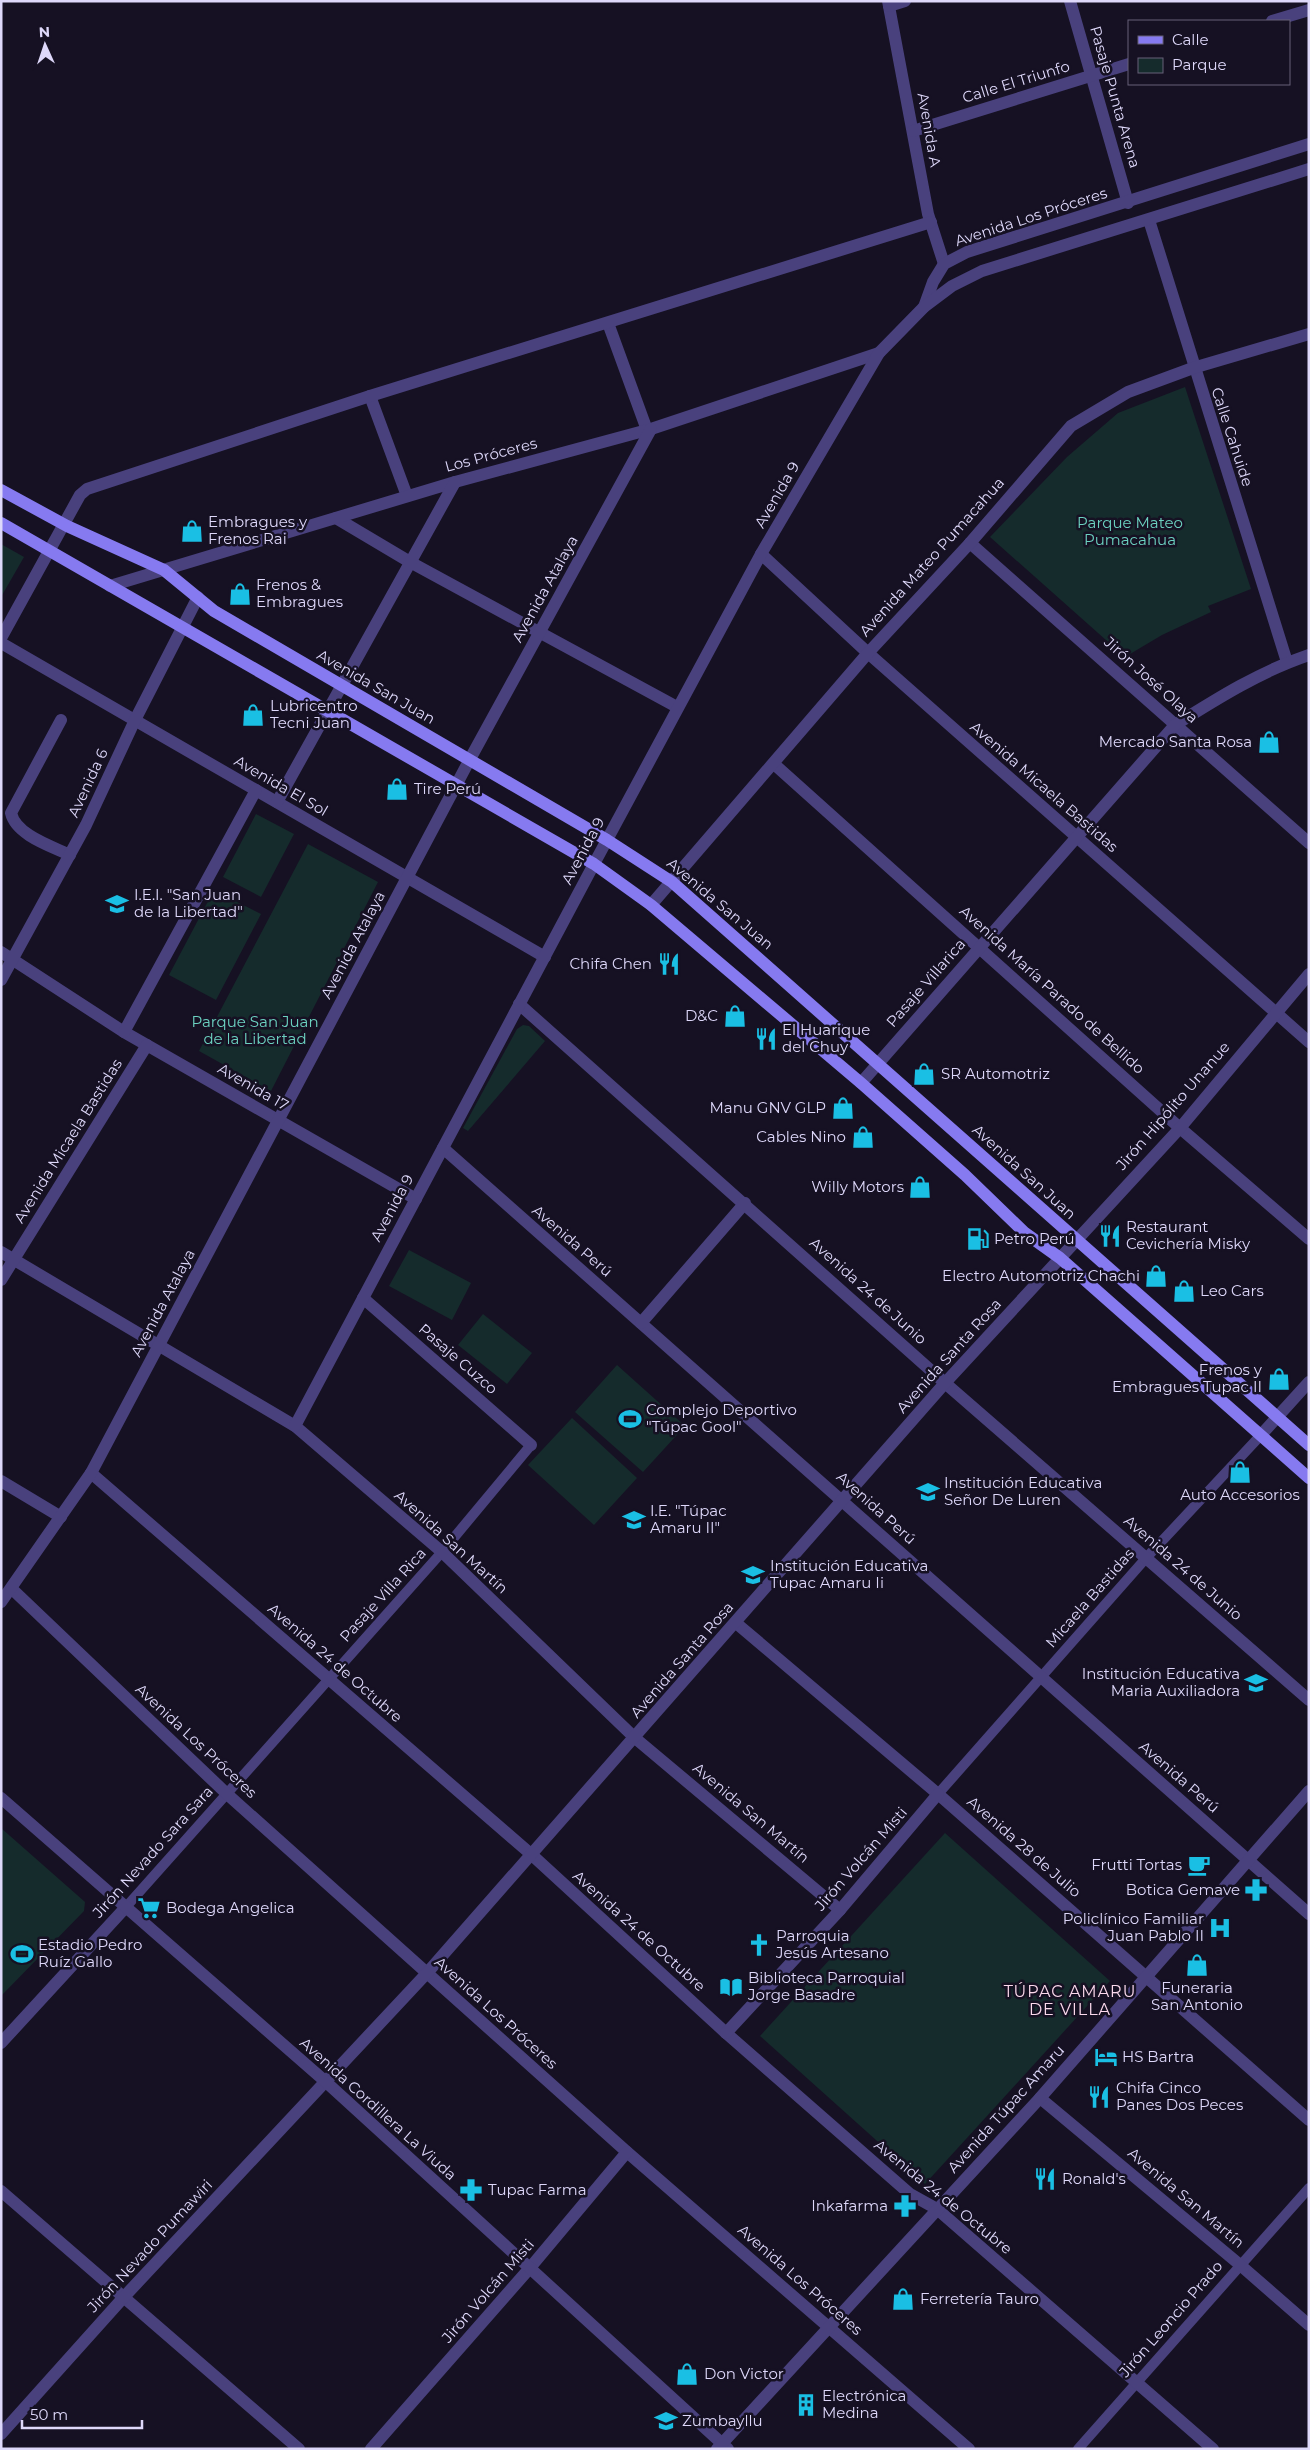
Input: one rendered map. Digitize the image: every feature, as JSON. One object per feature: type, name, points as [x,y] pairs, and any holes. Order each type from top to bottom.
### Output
[{"type":"main road","name":"Avenida San Juan","points":[[1,490],[65,525],[164,570],[214,611],[607,840],[672,882],[1309,1445]]},
{"type":"main road","points":[[1,524],[594,864],[651,905],[861,1083],[966,1175],[1025,1233],[1060,1258],[1309,1478]]},
{"type":"street","points":[[889,4],[905,1]]},
{"type":"street","name":"Pasaje Punta Arena","points":[[1070,1],[1128,203]]},
{"type":"street","name":"Avenida A","points":[[889,4],[931,222],[944,264]]},
{"type":"street","points":[[1275,20],[1309,10]]},
{"type":"street","name":"Calle El Triunfo","points":[[913,131],[1128,64]]},
{"type":"street","name":"Avenida Los Próceres","points":[[924,307],[933,282],[944,264],[967,252],[1128,203],[1309,144]]},
{"type":"street","points":[[924,307],[952,286],[982,271],[1149,220],[1309,168]]},
{"type":"street","name":"Calle Cahuide","points":[[1149,220],[1193,368],[1286,662]]},
{"type":"street","points":[[1,638],[80,495],[87,488],[370,396],[931,222]]},
{"type":"street","name":"Avenida 9","points":[[295,1426],[677,707],[761,554],[879,353],[924,307]]},
{"type":"street","points":[[608,323],[649,429]]},
{"type":"street","name":"Avenida Mateo Pumacahua","points":[[651,905],[868,653],[970,543],[1071,426],[1128,392],[1193,368],[1309,334]]},
{"type":"street","name":"Los Próceres","points":[[110,586],[455,482],[649,429],[879,353]]},
{"type":"street","points":[[370,396],[407,496]]},
{"type":"street","name":"Avenida Atalaya","points":[[1,1602],[12,1589],[91,1473],[470,759],[649,429]]},
{"type":"street","points":[[277,802],[455,482]]},
{"type":"street","points":[[336,518],[410,562],[677,707]]},
{"type":"street","name":"Jirón José Olaya","points":[[970,543],[1309,843]]},
{"type":"street","name":"Avenida Micaela Bastidas","points":[[761,554],[868,653],[1309,1042]]},
{"type":"street","name":"Avenida 6","points":[[1,980],[70,855],[135,720],[198,597]]},
{"type":"street","name":"Avenida El Sol","points":[[1,643],[545,956]]},
{"type":"street","name":"Pasaje Villarica","points":[[861,1083],[1075,836],[1175,725],[1234,688],[1286,662],[1309,655]]},
{"type":"street","points":[[61,720],[11,813],[12,818],[28,834],[70,855]]},
{"type":"street","name":"Avenida María Parado de Bellido","points":[[774,764],[1180,1128],[1309,1239]]},
{"type":"street","points":[[124,1032],[256,790]]},
{"type":"street","name":"Avenida 17","points":[[1,952],[14,958],[124,1032],[416,1198]]},
{"type":"street","name":"Jirón Hipólito Unanue","points":[[1060,1258],[1180,1128],[1275,1011],[1309,974]]},
{"type":"street","name":"Avenida 24 de Junio","points":[[519,1004],[946,1383],[1309,1700]]},
{"type":"street","name":"Avenida Micaela Bastidas","points":[[1,1280],[147,1045]]},
{"type":"street","name":"Avenida Perú","points":[[443,1148],[1309,1914]]},
{"type":"street","points":[[641,1323],[745,1203]]},
{"type":"street","name":"Avenida San Martín","points":[[1,1252],[160,1344],[295,1426],[442,1552],[635,1738],[840,1910]]},
{"type":"street","name":"Avenida Santa Rosa","points":[[326,2082],[427,1973],[842,1500],[1060,1258]]},
{"type":"street","name":"Pasaje Cuzco","points":[[363,1298],[532,1445]]},
{"type":"street","name":"Micaela Bastidas","points":[[938,1794],[1147,1557],[1309,1382]]},
{"type":"street","name":"Pasaje Villa Rica","points":[[227,1794],[442,1552],[532,1445]]},
{"type":"street","name":"Avenida 24 de Octubre","points":[[91,1473],[532,1855],[726,2033],[910,2194],[937,2209],[1213,2449]]},
{"type":"street","points":[[1,1481],[61,1517]]},
{"type":"street","name":"Avenida Los Próceres","points":[[12,1589],[227,1794],[627,2152],[969,2449]]},
{"type":"street","name":"Avenida 28 de Julio","points":[[736,1623],[938,1794],[1309,2120]]},
{"type":"street","name":"Avenida Túpac Amaru","points":[[722,2447],[828,2326],[1040,2098],[1309,1791]]},
{"type":"street","name":"Jirón Nevado Sara Sara","points":[[1,2043],[227,1794]]},
{"type":"street","name":"Jirón Volcán Misti","points":[[726,2033],[840,1910],[938,1794]]},
{"type":"street","name":"Avenida Cordillera La Viuda","points":[[1,1798],[326,2082],[722,2447]]},
{"type":"street","name":"Jirón Nevado Pumawiri","points":[[1,2434],[123,2298],[326,2082]]},
{"type":"street","name":"Avenida San Martín","points":[[1040,2098],[1309,2325]]},
{"type":"street","name":"Jirón Volcán Misti","points":[[371,2449],[529,2270],[627,2152]]},
{"type":"street","name":"Jirón Leoncio Prado","points":[[1078,2449],[1239,2264],[1309,2188]]},
{"type":"street","points":[[1,2191],[299,2449]]},
{"type":"green space","name":"Parque Mateo Pumacahua","points":[[1185,387],[1251,589],[1208,606],[1211,612],[1162,635],[1125,657],[990,537],[1067,457],[1118,413]]},
{"type":"green space","points":[[1,544],[24,557],[1,597]]},
{"type":"green space","points":[[256,814],[294,834],[261,897],[223,877]]},
{"type":"green space","name":"Parque San Juan de la Libertad","points":[[308,844],[378,882],[271,1091],[199,1051]]},
{"type":"green space","points":[[214,890],[261,914],[216,1000],[169,975]]},
{"type":"green space","points":[[523,1025],[529,1026],[545,1041],[468,1131],[463,1128],[517,1029]]},
{"type":"green space","points":[[409,1250],[471,1283],[452,1320],[389,1286]]},
{"type":"green space","points":[[483,1314],[532,1353],[507,1384],[458,1345]]},
{"type":"green space","name":"Complejo Deportivo \"Túpac Gool\"","points":[[617,1365],[685,1426],[643,1472],[575,1412]]},
{"type":"green space","points":[[572,1418],[637,1478],[594,1525],[528,1465]]},
{"type":"green space","name":"Estadio Pedro Ruíz Gallo","points":[[1,1828],[85,1902],[84,1911],[1,1996]]},
{"type":"green space","points":[[945,1833],[1110,1981],[925,2184],[760,2036]]},
{"type":"place","name":"Embragues y Frenos Rai","points":[[192,531]]},
{"type":"place","name":"Frenos & Embragues","points":[[240,594]]},
{"type":"place","name":"Lubricentro Tecni Juan","points":[[253,715]]},
{"type":"place","name":"Mercado Santa Rosa","points":[[1269,742]]},
{"type":"place","name":"Tire Perú","points":[[397,789]]},
{"type":"place","name":"I.E.I. \"San Juan de la Libertad\"","points":[[117,904]]},
{"type":"place","name":"Chifa Chen","points":[[669,964]]},
{"type":"place","name":"D&C","points":[[735,1016]]},
{"type":"place","name":"El Huarique del Chuy","points":[[766,1039]]},
{"type":"place","name":"SR Automotriz","points":[[924,1074]]},
{"type":"place","name":"Manu GNV GLP","points":[[843,1108]]},
{"type":"place","name":"Cables Nino","points":[[863,1137]]},
{"type":"place","name":"Willy Motors","points":[[920,1187]]},
{"type":"place","name":"Restaurant Cevichería Misky","points":[[1110,1236]]},
{"type":"place","name":"Petro Perú","points":[[978,1239]]},
{"type":"place","name":"Electro Automotriz Chachi","points":[[1156,1276]]},
{"type":"place","name":"Leo Cars","points":[[1184,1291]]},
{"type":"place","name":"Frenos y Embragues Tupac II","points":[[1279,1379]]},
{"type":"place","name":"Complejo Deportivo \"Túpac Gool\"","points":[[630,1419]]},
{"type":"place","name":"Auto Accesorios","points":[[1240,1472]]},
{"type":"place","name":"Institución Educativa Señor De Luren","points":[[928,1492]]},
{"type":"place","name":"I.E. \"Túpac Amaru II\"","points":[[634,1520]]},
{"type":"place","name":"Institución Educativa Tupac Amaru Ii","points":[[753,1575]]},
{"type":"place","name":"Institución Educativa Maria Auxiliadora","points":[[1256,1683]]},
{"type":"place","name":"Frutti Tortas","points":[[1199,1865]]},
{"type":"place","name":"Botica Gemave","points":[[1256,1890]]},
{"type":"place","name":"Bodega Angelica","points":[[149,1908]]},
{"type":"place","name":"Policlínico Familiar Juan Pablo II","points":[[1220,1928]]},
{"type":"place","name":"Parroquia Jesús Artesano","points":[[759,1945]]},
{"type":"place","name":"Estadio Pedro Ruíz Gallo","points":[[22,1954]]},
{"type":"place","name":"Funeraria San Antonio","points":[[1197,1965]]},
{"type":"place","name":"Biblioteca Parroquial Jorge Basadre","points":[[731,1987]]},
{"type":"place","name":"HS Bartra","points":[[1106,2057]]},
{"type":"place","name":"Chifa Cinco Panes Dos Peces","points":[[1099,2097]]},
{"type":"place","name":"Ronald's","points":[[1045,2179]]},
{"type":"place","name":"Tupac Farma","points":[[471,2190]]},
{"type":"place","name":"Inkafarma","points":[[905,2206]]},
{"type":"place","name":"Ferretería Tauro","points":[[903,2299]]},
{"type":"place","name":"Don Victor","points":[[687,2374]]},
{"type":"place","name":"Electrónica Medina","points":[[806,2405]]},
{"type":"place","name":"Zumbayllu","points":[[666,2421]]},
{"type":"district","name":"TÚPAC AMARU DE VILLA","points":[[1070,2000]]}]
